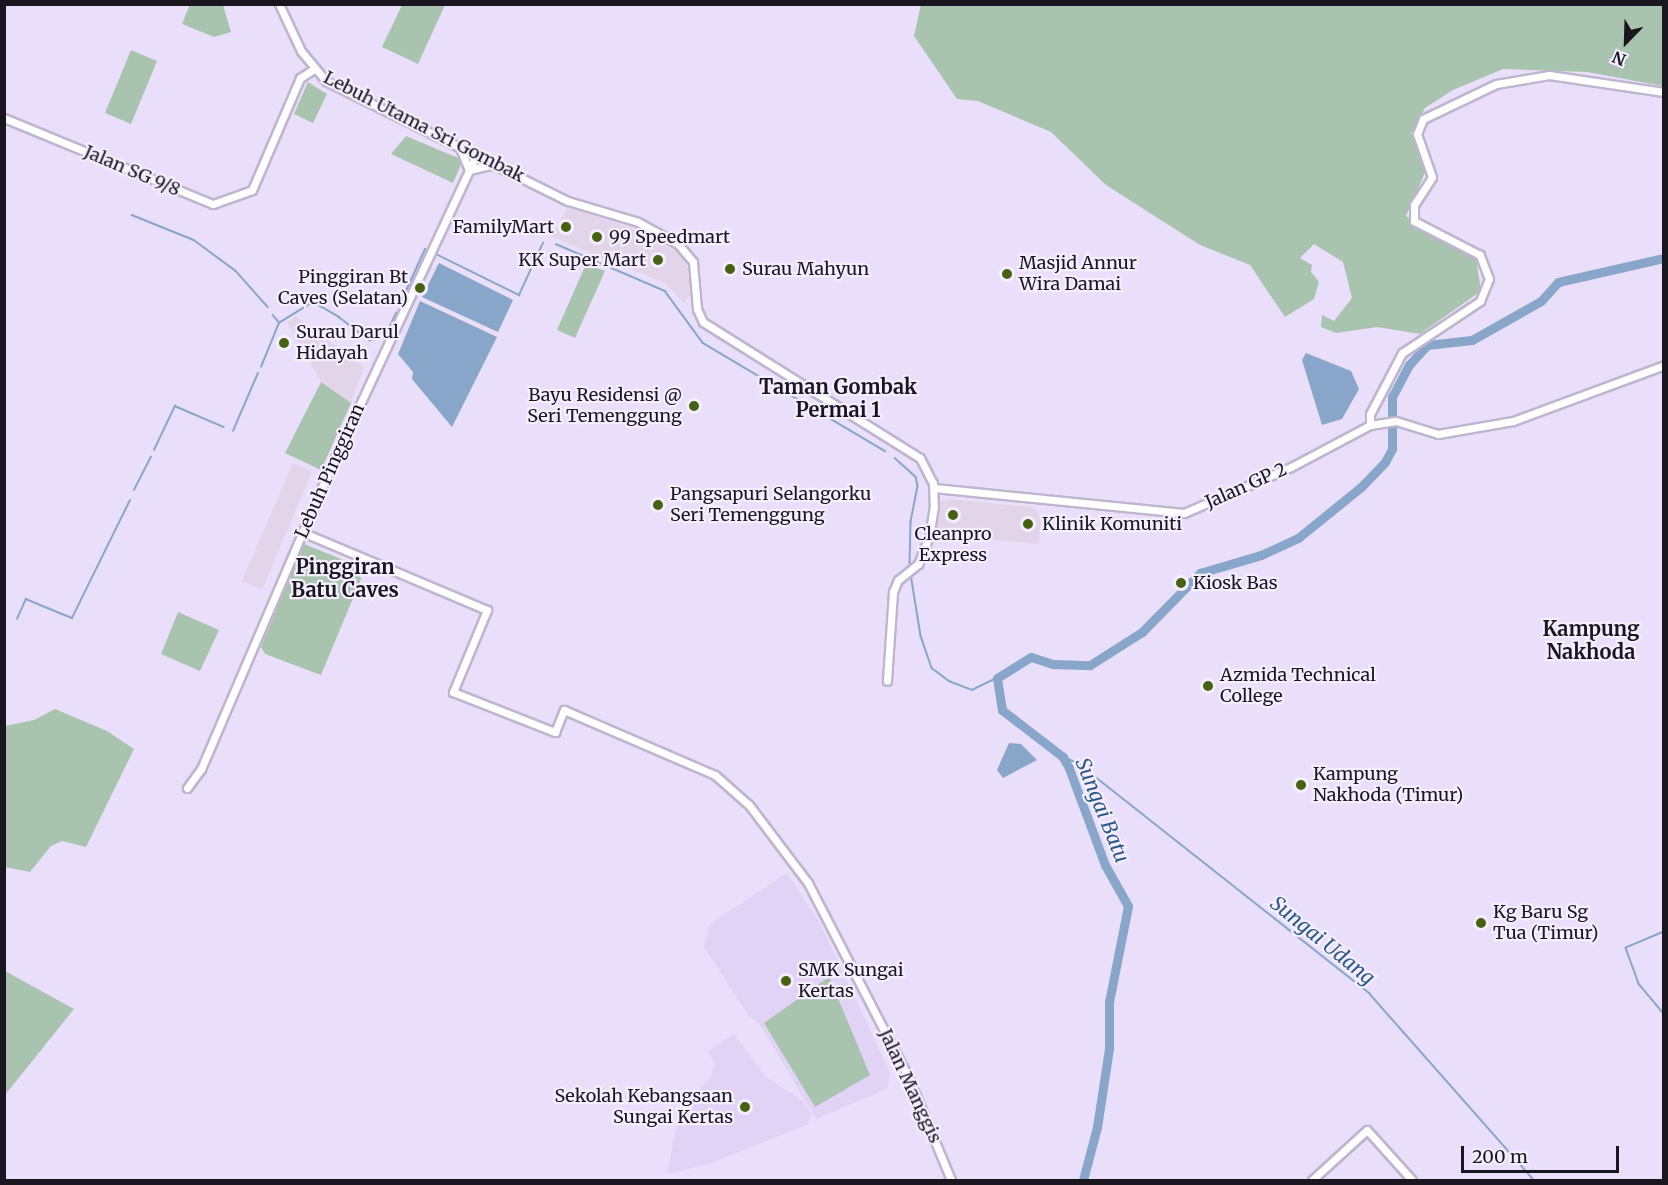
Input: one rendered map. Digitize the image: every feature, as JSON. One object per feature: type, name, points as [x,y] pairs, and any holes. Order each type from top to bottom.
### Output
[{"type":"street","name":"Lebuh Utama Sri Gombak","points":[[279,4],[314,69],[331,84],[498,164],[568,201],[638,222],[686,249],[693,262],[697,309],[703,322],[915,453],[934,488]]},
{"type":"street","name":"Jalan SG 9/8","points":[[4,118],[207,204],[252,190],[300,78],[314,69]]},
{"type":"street","points":[[1370,425],[1375,402],[1402,353],[1480,301],[1489,279],[1480,255],[1414,220],[1414,205],[1432,177],[1417,134],[1423,119],[1496,84],[1549,75],[1572,76],[1664,92]]},
{"type":"street","points":[[459,146],[469,170],[498,164]]},
{"type":"street","name":"Lebuh Pinggiran","points":[[187,788],[201,769],[302,532],[477,154]]},
{"type":"street","name":"Jalan GP 2","points":[[934,488],[1184,513],[1291,466],[1370,425],[1381,422],[1405,423],[1438,434],[1513,421],[1664,365]]},
{"type":"street","points":[[887,681],[890,604],[898,580],[914,568],[929,536],[934,488]]},
{"type":"street","name":"Jalan Manggis","points":[[302,532],[487,610],[453,692],[555,732],[564,710],[715,775],[749,805],[808,883],[912,1085],[951,1180]]},
{"type":"street","points":[[1312,1180],[1367,1130],[1412,1180]]},
{"type":"shaded area","points":[[567,207],[640,231],[687,258],[690,295],[684,303],[665,283],[552,237]]},
{"type":"shaded area","points":[[296,316],[364,367],[351,403],[321,382],[287,322]]},
{"type":"shaded area","points":[[293,463],[312,471],[262,590],[242,581]]},
{"type":"shaded area","points":[[949,499],[1032,507],[1041,517],[1039,544],[933,534],[937,502]]},
{"type":"shaded area","name":"SMK Sungai Kertas","points":[[787,873],[821,925],[890,1073],[888,1088],[816,1119],[760,1025],[748,1015],[704,947],[710,924]]},
{"type":"shaded area","name":"Sekolah Kebangsaan Sungai Kertas","points":[[734,1034],[767,1078],[803,1101],[812,1115],[808,1124],[709,1164],[667,1174],[679,1113],[711,1076],[715,1064],[708,1051]]},
{"type":"green space","points":[[190,4],[223,5],[231,32],[214,37],[182,24]]},
{"type":"green space","points":[[921,4],[1663,5],[1663,86],[1587,72],[1503,69],[1453,90],[1425,108],[1411,133],[1426,170],[1406,216],[1476,258],[1481,291],[1420,334],[1377,327],[1336,333],[1321,327],[1322,315],[1334,321],[1352,298],[1343,262],[1314,244],[1300,258],[1312,265],[1311,272],[1319,282],[1314,299],[1285,317],[1250,265],[1200,245],[1106,185],[1051,132],[978,101],[957,99],[914,36]]},
{"type":"green space","points":[[402,5],[445,5],[418,64],[382,47]]},
{"type":"green space","points":[[131,50],[157,61],[131,124],[105,113]]},
{"type":"green space","points":[[308,82],[327,94],[313,123],[294,114]]},
{"type":"green space","points":[[406,136],[463,160],[453,183],[391,154]]},
{"type":"green space","points":[[586,264],[605,271],[575,338],[557,330]]},
{"type":"green space","points":[[321,382],[351,403],[321,470],[285,453]]},
{"type":"green space","points":[[304,544],[356,565],[361,579],[321,675],[265,654],[261,647]]},
{"type":"green space","points":[[178,612],[219,630],[200,671],[161,654]]},
{"type":"green space","points":[[55,709],[107,731],[134,749],[86,847],[62,841],[51,846],[30,872],[5,867],[5,726],[34,720]]},
{"type":"green space","points":[[5,971],[74,1009],[5,1095]]},
{"type":"green space","points":[[829,977],[870,1075],[815,1107],[764,1023]]},
{"type":"water","points":[[439,263],[513,300],[498,332],[422,297]]},
{"type":"water","points":[[420,301],[497,337],[452,427],[412,379],[413,372],[398,354]]},
{"type":"water","points":[[1306,353],[1351,371],[1359,389],[1342,419],[1322,425],[1302,360]]},
{"type":"water","points":[[1009,743],[1021,744],[1037,760],[1003,778],[997,770]]},
{"type":"waterway","points":[[132,215],[194,240],[236,271],[268,307]]},
{"type":"waterway","points":[[436,254],[519,295],[543,243]]},
{"type":"waterway","points":[[556,244],[665,291],[703,343],[885,451]]},
{"type":"waterway","points":[[401,302],[425,249]]},
{"type":"waterway","name":"Sungai Batu","points":[[1083,1180],[1097,1127],[1109,1049],[1109,1002],[1128,906],[1105,865],[1063,757],[1002,710],[997,678],[1031,657],[1052,664],[1090,665],[1142,632],[1200,573],[1261,555],[1298,538],[1361,487],[1385,462],[1392,449],[1392,397],[1409,365],[1427,345],[1472,340],[1541,301],[1558,282],[1664,258]]},
{"type":"waterway","points":[[261,367],[279,323],[310,304],[315,303],[339,317],[370,340],[384,338],[396,313]]},
{"type":"waterway","points":[[273,315],[278,321]]},
{"type":"waterway","points":[[233,431],[258,373]]},
{"type":"waterway","points":[[154,450],[175,406],[224,427]]},
{"type":"waterway","points":[[134,490],[151,457]]},
{"type":"waterway","points":[[895,458],[916,477],[918,486],[911,522],[910,566]]},
{"type":"waterway","points":[[17,619],[26,599],[72,618],[130,500]]},
{"type":"waterway","points":[[911,574],[921,636],[932,668],[949,681],[972,690],[997,678]]},
{"type":"waterway","name":"Sungai Udang","points":[[1063,757],[1078,763],[1370,994],[1534,1180]]},
{"type":"waterway","name":"Sungai Udang","points":[[1664,932],[1626,948],[1639,984],[1664,1014]]},
{"type":"place","name":"FamilyMart","points":[[566,227]]},
{"type":"place","name":"99 Speedmart","points":[[597,237]]},
{"type":"place","name":"KK Super Mart","points":[[658,260]]},
{"type":"place","name":"Surau Mahyun","points":[[730,269]]},
{"type":"place","name":"Masjid Annur Wira Damai","points":[[1007,274]]},
{"type":"place","name":"Pinggiran Bt Caves (Selatan)","points":[[420,288]]},
{"type":"place","name":"Surau Darul Hidayah","points":[[284,343]]},
{"type":"place","name":"Bayu Residensi @ Seri Temenggung","points":[[694,406]]},
{"type":"place","name":"Pangsapuri Selangorku Seri Temenggung","points":[[658,505]]},
{"type":"place","name":"Cleanpro Express","points":[[953,515]]},
{"type":"place","name":"Klinik Komuniti","points":[[1028,524]]},
{"type":"place","name":"Kiosk Bas","points":[[1181,583]]},
{"type":"place","name":"Azmida Technical College","points":[[1208,686]]},
{"type":"place","name":"Kampung Nakhoda (Timur)","points":[[1301,785]]},
{"type":"place","name":"Kg Baru Sg Tua (Timur)","points":[[1481,923]]},
{"type":"place","name":"SMK Sungai Kertas","points":[[786,981]]},
{"type":"place","name":"Sekolah Kebangsaan Sungai Kertas","points":[[745,1107]]},
{"type":"district","name":"Taman Gombak Permai 1","points":[[838,398]]},
{"type":"district","name":"Pinggiran Batu Caves","points":[[345,578]]},
{"type":"district","name":"Kampung Nakhoda","points":[[1591,640]]}]
